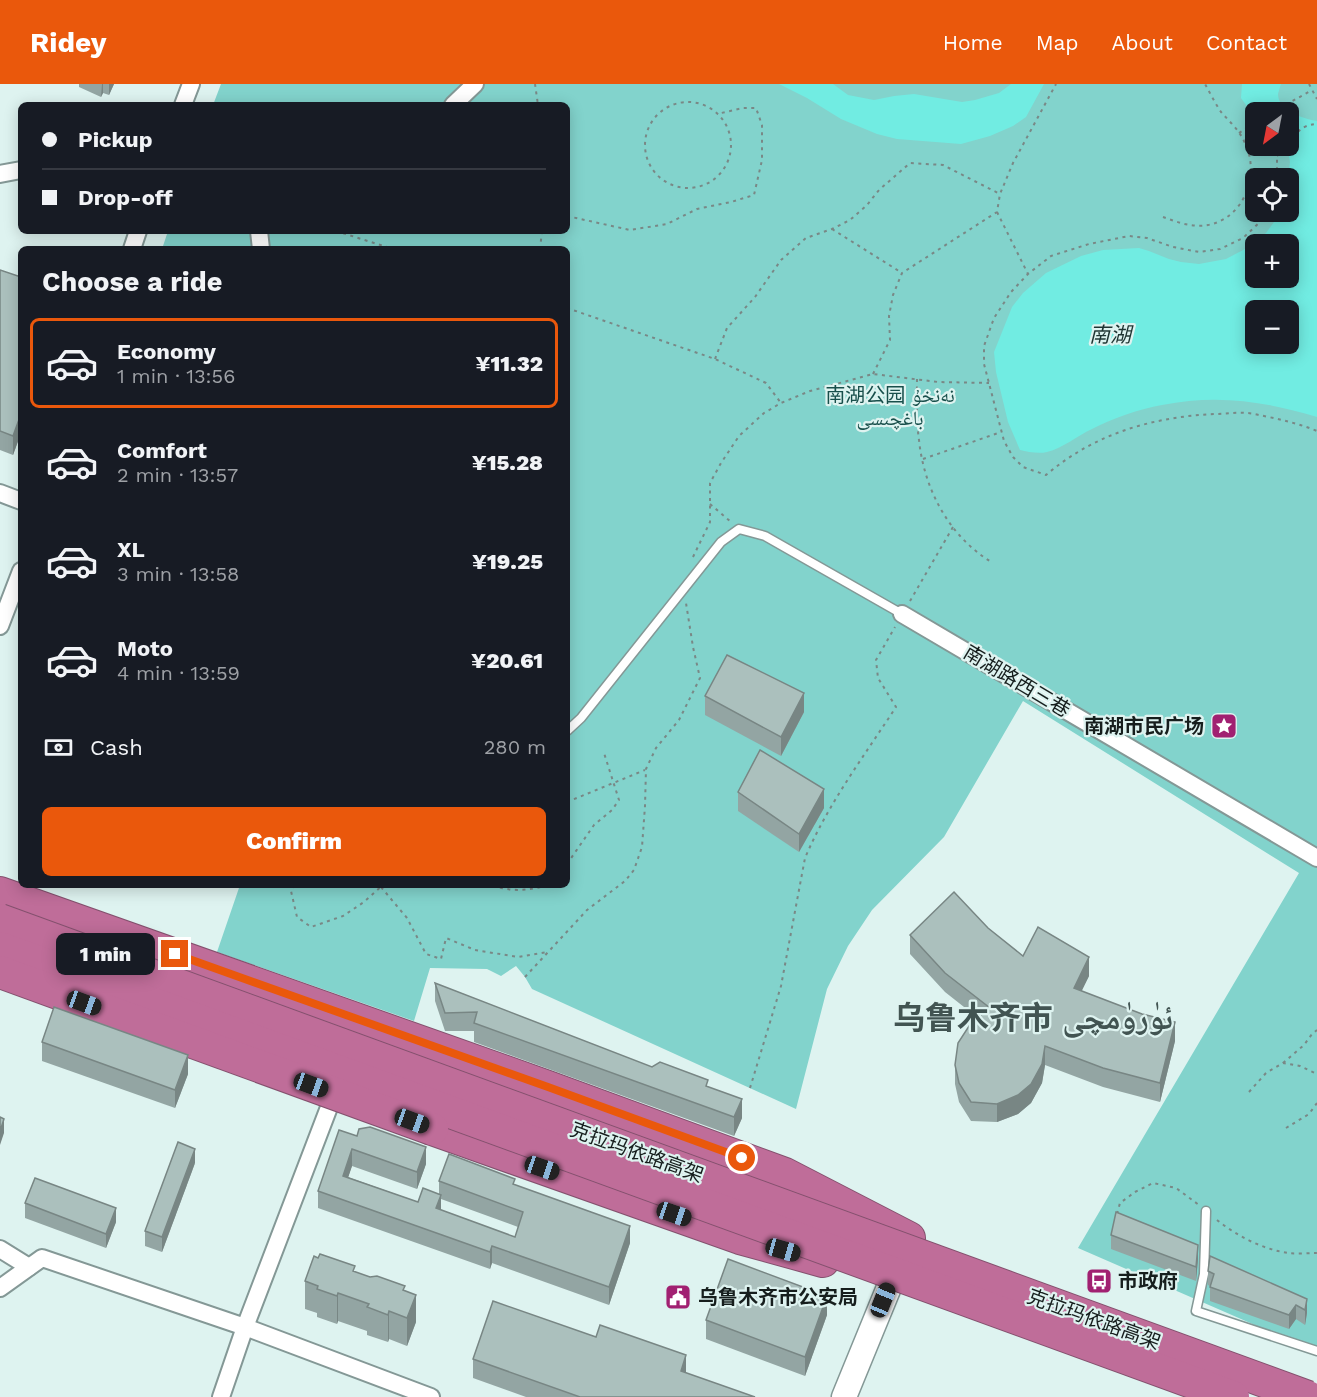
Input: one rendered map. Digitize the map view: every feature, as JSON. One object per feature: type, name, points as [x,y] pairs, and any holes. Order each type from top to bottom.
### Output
[{"type":"highway","points":[[0,893],[548,1087],[785,1174],[909,1238]]},
{"type":"highway","name":"克拉玛依路高架","points":[[0,920],[1308,1397]]},
{"type":"highway","name":"克拉玛依路高架","points":[[0,948],[1233,1397]]},
{"type":"highway","points":[[0,972],[740,1238],[891,1280]]},
{"type":"street","points":[[184,102],[192,84]]},
{"type":"street","points":[[456,102],[475,84]]},
{"type":"street","points":[[0,174],[18,171]]},
{"type":"street","points":[[0,493],[18,500]]},
{"type":"street","points":[[0,626],[18,580]]},
{"type":"street","name":"南湖路西三巷","points":[[902,614],[1317,858]]},
{"type":"street","points":[[221,1397],[245,1327],[344,1067]]},
{"type":"street","points":[[844,1397],[909,1238]]},
{"type":"street","points":[[0,1249],[29,1268]]},
{"type":"street","points":[[0,1288],[42,1258],[245,1327],[431,1397]]},
{"type":"lane","points":[[570,728],[581,718],[721,542],[739,529],[765,536],[902,614]]},
{"type":"lane","points":[[1206,1211],[1204,1274],[1196,1311],[1317,1351]]},
{"type":"path","points":[[535,84],[538,102]]},
{"type":"path","points":[[1028,274],[997,212],[1000,194],[1013,164],[1056,84]]},
{"type":"path","points":[[1163,216],[1191,225],[1219,222],[1230,215],[1240,204],[1249,187],[1250,158],[1244,140],[1204,84]]},
{"type":"path","points":[[1309,84],[1317,99]]},
{"type":"path","points":[[1291,102],[1312,90]]},
{"type":"path","points":[[679,103],[696,103],[712,109],[717,114],[724,121],[731,136],[731,153],[725,169],[713,181],[697,188],[680,188],[665,182],[653,170],[646,154],[646,137],[652,122],[664,110],[679,103]]},
{"type":"path","points":[[570,217],[630,230],[667,224],[697,209],[754,195],[762,160],[762,125],[756,108],[742,108],[717,114]]},
{"type":"path","points":[[1299,130],[1317,124]]},
{"type":"path","points":[[1239,133],[1245,129]]},
{"type":"path","points":[[1277,156],[1277,168]]},
{"type":"path","points":[[715,359],[727,328],[755,297],[781,260],[806,238],[850,220],[910,163],[944,165],[1000,194]]},
{"type":"path","points":[[873,374],[890,340],[889,316],[893,295],[902,273],[997,212]]},
{"type":"path","points":[[1260,222],[1243,238],[1220,249],[1199,252],[1173,247],[1147,238],[1129,236],[1089,244],[1051,256],[1028,274],[1011,292],[994,318],[984,346],[984,364],[1001,432],[1013,457],[1023,467],[1046,475],[1081,450],[1113,435],[1148,422],[1190,415],[1246,413],[1297,423],[1317,431]]},
{"type":"path","points":[[832,229],[902,273]]},
{"type":"path","points":[[346,234],[384,246]]},
{"type":"path","points":[[570,309],[715,359],[766,383],[781,403]]},
{"type":"path","points":[[525,977],[587,910],[625,881],[634,870],[642,847],[646,770],[656,748],[679,720],[700,678],[693,647],[685,588],[694,555],[710,522],[710,483],[740,435],[781,403],[810,391],[873,374],[938,382],[989,383]]},
{"type":"path","points":[[917,380],[919,441],[928,481],[937,504],[964,540],[979,555],[993,563]]},
{"type":"path","points":[[923,459],[1001,432]]},
{"type":"path","points":[[710,504],[739,529]]},
{"type":"path","points":[[750,1088],[781,986],[805,858],[832,806],[896,707],[878,678],[876,660],[953,527]]},
{"type":"path","points":[[570,859],[594,825],[612,810],[619,800],[604,753]]},
{"type":"path","points":[[570,801],[646,770]]},
{"type":"path","points":[[292,888],[291,891],[297,917],[310,927],[343,916],[380,888]]},
{"type":"path","points":[[384,888],[407,918],[426,954],[441,959],[446,938],[475,950],[518,957],[548,952]]},
{"type":"path","points":[[500,888],[523,890],[532,888]]},
{"type":"path","points":[[1249,1092],[1266,1073],[1283,1063],[1317,1030]]},
{"type":"path","points":[[1283,1063],[1300,1066],[1317,1074]]},
{"type":"path","points":[[1286,1128],[1309,1114],[1317,1103]]},
{"type":"green space","name":"南湖公园 نەنخۇ باغچىسى","points":[[221,84],[1317,84],[1317,1352],[1078,1248],[1299,873],[1023,701],[944,837],[872,910],[848,946],[827,989],[796,1109],[532,989],[516,966],[501,976],[487,969],[430,968],[414,1021],[217,952],[239,888],[570,888],[570,246],[163,246],[167,234],[570,234],[570,102],[214,102]]},
{"type":"water","points":[[779,84],[833,84],[848,95],[874,100],[914,94],[962,102],[999,93],[1011,84],[1044,84],[1026,117],[1013,126],[990,136],[961,144],[897,139],[877,134],[841,119]]},
{"type":"water","name":"南湖","points":[[1242,84],[1281,84],[1278,94],[1280,102],[1245,104],[1241,98]]},
{"type":"water","name":"南湖","points":[[1299,116],[1317,121],[1317,417],[1259,403],[1221,400],[1182,402],[1144,409],[1117,418],[1047,452],[1020,450],[1008,422],[996,372],[994,352],[1012,307],[1023,293],[1046,273],[1081,256],[1103,250],[1139,248],[1169,259],[1199,264],[1226,259],[1245,249],[1245,288],[1299,288],[1299,234],[1265,234],[1274,222],[1299,222],[1299,168],[1289,168],[1289,156],[1299,156]]},
{"type":"building","points":[[0,270],[18,276],[18,422],[13,436],[0,431]]},
{"type":"building","points":[[727,655],[804,693],[781,737],[705,696]]},
{"type":"building","points":[[760,750],[824,789],[799,834],[738,792]]},
{"type":"building","points":[[954,892],[988,928],[1023,956],[1038,927],[1089,957],[1074,988],[1142,1014],[1175,1022],[1160,1083],[1103,1068],[1045,1046],[1042,1064],[1031,1084],[1018,1095],[997,1104],[971,1102],[959,1083],[955,1065],[958,1043],[971,1023],[990,1008],[945,973],[910,935]]},
{"type":"building","points":[[435,983],[652,1067],[660,1062],[708,1080],[706,1086],[742,1099],[734,1117],[474,1023],[477,1012],[445,1013]]},
{"type":"building","points":[[54,1007],[188,1055],[175,1090],[42,1042]]},
{"type":"building","points":[[0,1117],[4,1119],[0,1131]]},
{"type":"building","points":[[370,1127],[426,1147],[417,1172],[352,1149],[343,1176],[418,1202],[423,1188],[441,1195],[436,1208],[515,1237],[523,1212],[439,1181],[449,1154],[515,1179],[513,1184],[630,1226],[609,1287],[492,1246],[490,1252],[318,1191],[339,1130],[357,1136],[359,1129]]},
{"type":"building","points":[[178,1142],[195,1149],[162,1237],[145,1231]]},
{"type":"building","points":[[35,1178],[116,1208],[106,1234],[25,1203]]},
{"type":"building","points":[[1116,1212],[1198,1245],[1196,1267],[1111,1235]]},
{"type":"building","points":[[320,1254],[355,1266],[353,1271],[370,1277],[377,1276],[405,1286],[403,1290],[416,1295],[407,1318],[389,1311],[388,1315],[367,1307],[369,1304],[338,1293],[337,1296],[317,1289],[318,1286],[305,1281],[314,1256],[318,1258]]},
{"type":"building","points":[[1210,1256],[1307,1299],[1305,1310],[1296,1305],[1289,1315],[1210,1287],[1214,1274],[1208,1271]]},
{"type":"building","points":[[728,1259],[827,1296],[805,1357],[706,1320]]},
{"type":"building","points":[[493,1301],[596,1337],[600,1325],[686,1355],[681,1371],[755,1397],[580,1397],[473,1359]]},
{"type":"place","name":"南湖市民广场","points":[[1224,726]]},
{"type":"place","name":"市政府","points":[[1099,1281]]},
{"type":"place","name":"乌鲁木齐市公安局","points":[[678,1297]]},
{"type":"district","name":"乌鲁木齐市 ئۈرۈمچى","points":[[1033,1018]]},
{"type":"route","points":[[175,954],[742,1158]]}]
